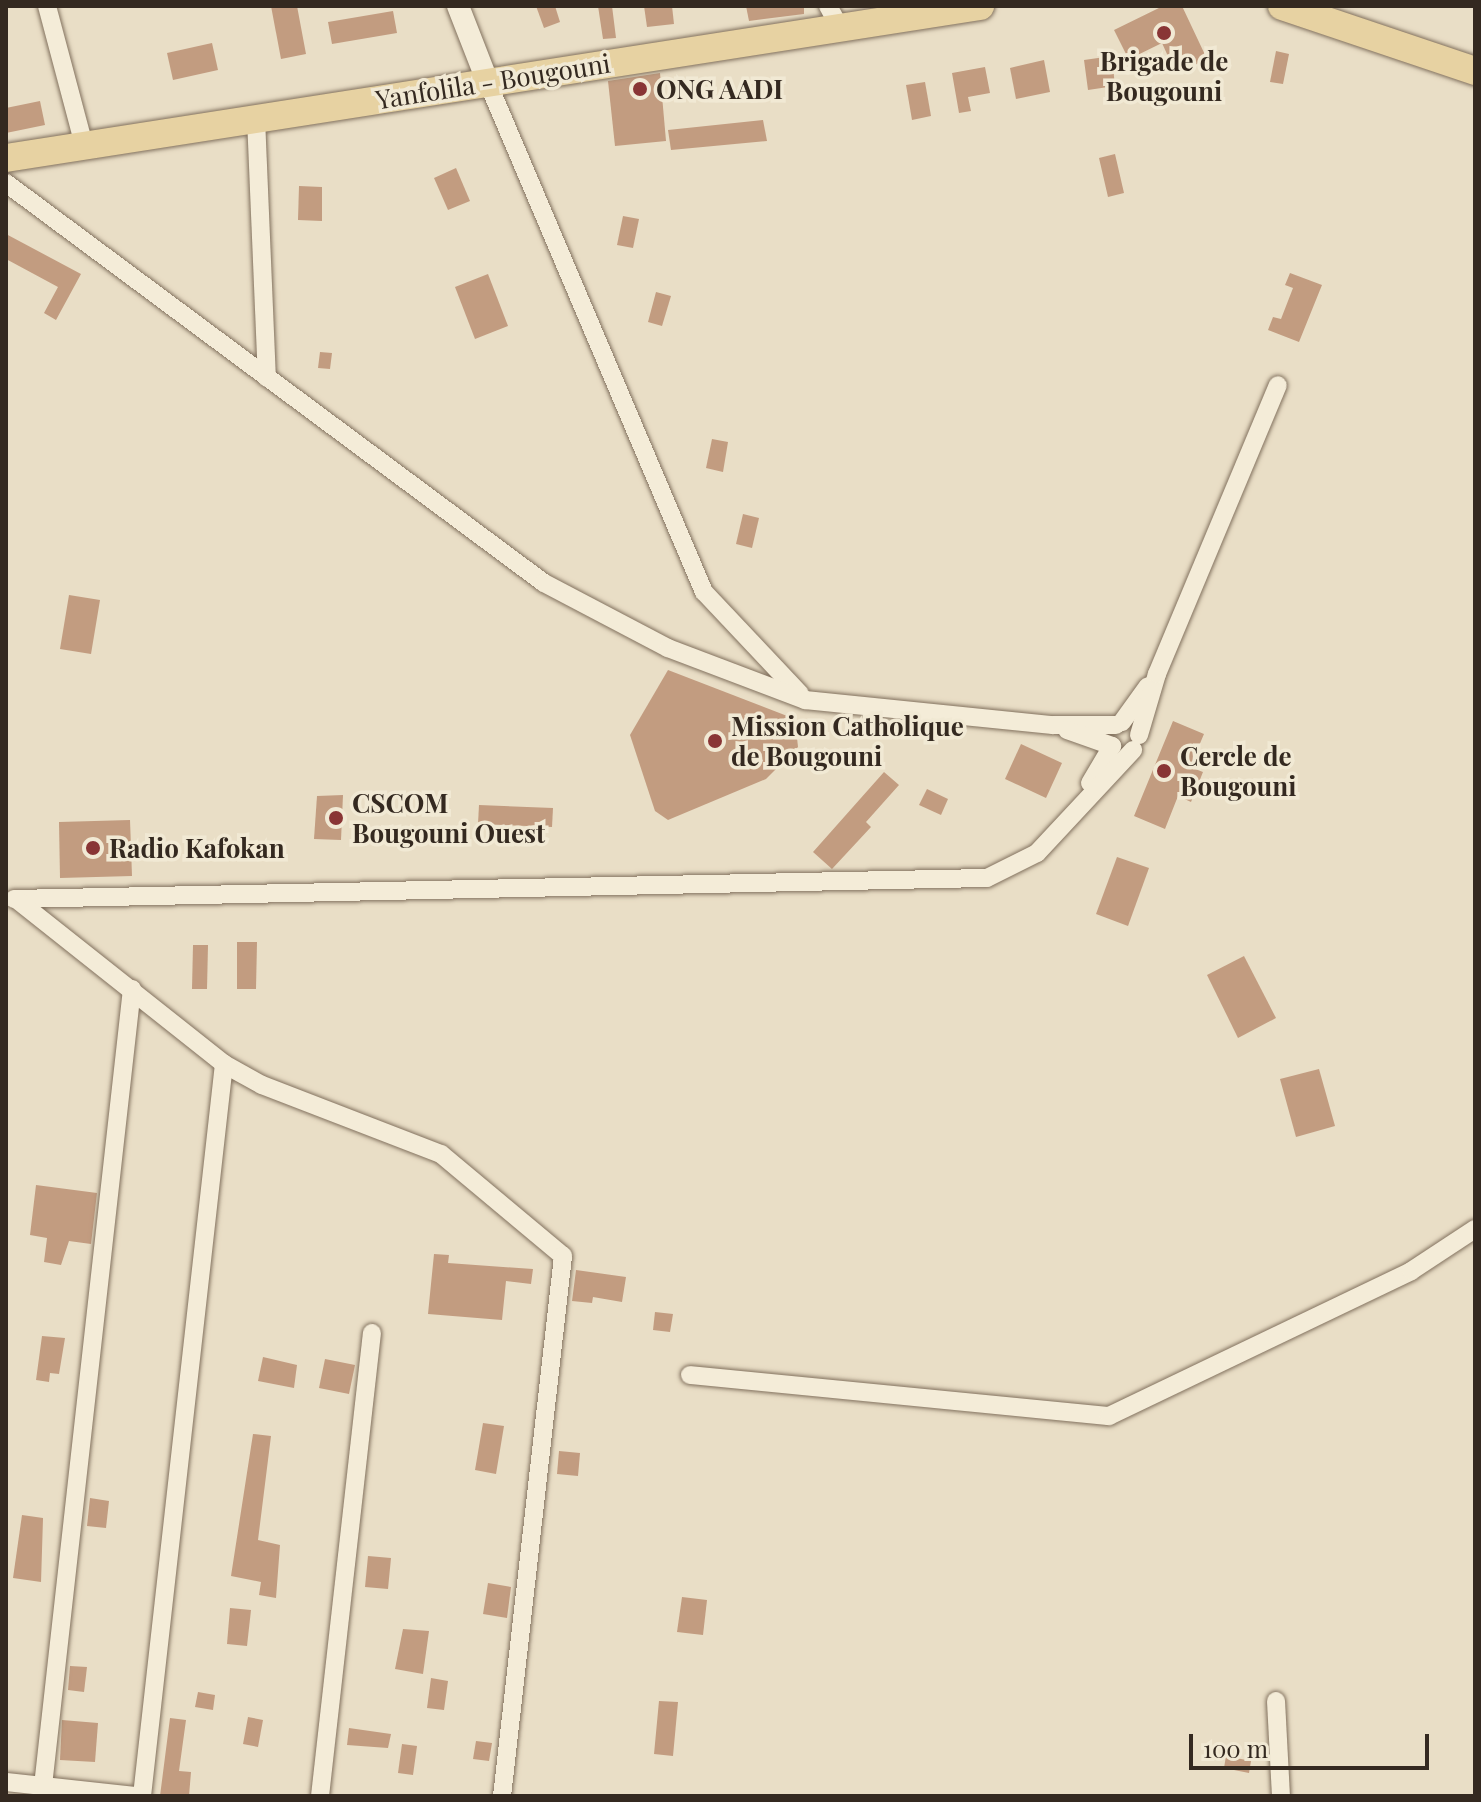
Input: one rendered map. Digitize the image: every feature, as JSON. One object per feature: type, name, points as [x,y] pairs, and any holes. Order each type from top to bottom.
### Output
[{"type":"main road","name":"Yanfolila - Bougouni","points":[[6,158],[488,83],[833,16],[980,6]]},
{"type":"main road","points":[[1282,6],[1475,71]]},
{"type":"street","points":[[47,6],[84,145]]},
{"type":"street","points":[[458,6],[704,592],[805,700]]},
{"type":"street","points":[[256,118],[267,378]]},
{"type":"street","points":[[6,183],[544,583],[668,648],[805,700],[1053,725],[1133,725],[1136,742]]},
{"type":"street","points":[[11,898],[987,878],[1037,853],[1078,803],[1136,742],[1157,674],[1278,385]]},
{"type":"street","points":[[1078,803],[1112,746],[1109,734],[1157,674]]},
{"type":"street","points":[[1053,725],[1121,752],[1136,742]]},
{"type":"street","points":[[11,898],[132,989],[224,1064],[262,1085],[441,1154],[563,1256],[502,1796]]},
{"type":"street","points":[[43,1786],[132,989]]},
{"type":"street","points":[[142,1796],[224,1064]]},
{"type":"street","points":[[690,1375],[1109,1416],[1411,1271],[1475,1229]]},
{"type":"street","points":[[320,1796],[372,1333]]},
{"type":"street","points":[[1276,1701],[1281,1796]]},
{"type":"street","points":[[6,1782],[135,1796]]},
{"type":"building","points":[[271,6],[297,6],[306,54],[281,59]]},
{"type":"building","points":[[536,6],[555,6],[560,22],[544,28]]},
{"type":"building","points":[[598,6],[612,6],[616,38],[603,39]]},
{"type":"building","points":[[644,6],[672,6],[674,24],[647,27]]},
{"type":"building","points":[[746,6],[804,6],[804,14],[749,21]]},
{"type":"building","points":[[1163,6],[1182,6],[1207,59],[1176,74],[1162,43],[1113,67],[1115,86],[1088,90],[1084,60],[1126,54],[1114,30]]},
{"type":"building","points":[[393,11],[397,33],[332,44],[328,22]]},
{"type":"building","points":[[212,43],[218,70],[173,80],[167,53]]},
{"type":"building","points":[[1276,51],[1289,54],[1283,84],[1270,82]]},
{"type":"building","points":[[1044,60],[1050,92],[1016,99],[1010,68]]},
{"type":"building","points":[[985,67],[990,93],[968,97],[971,111],[959,113],[952,73]]},
{"type":"building","points":[[660,73],[666,141],[615,146],[608,81]]},
{"type":"building","points":[[925,82],[931,116],[912,120],[906,85]]},
{"type":"building","points":[[40,101],[45,125],[6,133],[6,108]]},
{"type":"building","points":[[763,120],[767,141],[671,150],[668,130]]},
{"type":"building","points":[[1115,154],[1124,193],[1108,197],[1099,158]]},
{"type":"building","points":[[456,168],[470,201],[448,210],[434,178]]},
{"type":"building","points":[[299,186],[322,187],[322,221],[298,220]]},
{"type":"building","points":[[623,216],[639,219],[633,248],[617,245]]},
{"type":"building","points":[[6,234],[81,274],[56,320],[44,313],[58,287],[6,259]]},
{"type":"building","points":[[1290,273],[1322,285],[1299,342],[1268,330],[1273,317],[1281,319],[1293,288],[1285,285]]},
{"type":"building","points":[[488,274],[508,326],[475,339],[455,287]]},
{"type":"building","points":[[656,292],[671,296],[662,326],[648,322]]},
{"type":"building","points":[[320,352],[332,353],[330,369],[318,368]]},
{"type":"building","points":[[712,439],[728,442],[723,472],[706,468]]},
{"type":"building","points":[[743,514],[759,518],[752,548],[736,544]]},
{"type":"building","points":[[69,595],[100,600],[91,654],[60,649]]},
{"type":"building","name":"Mission Catholique de Bougouni","points":[[668,670],[795,719],[798,747],[766,779],[668,820],[655,811],[630,735]]},
{"type":"building","points":[[1173,721],[1204,734],[1190,767],[1203,772],[1191,802],[1178,796],[1165,829],[1134,816]]},
{"type":"building","points":[[1021,744],[1062,763],[1046,798],[1005,779]]},
{"type":"building","points":[[884,772],[899,785],[866,822],[871,827],[832,869],[813,852]]},
{"type":"building","points":[[927,789],[948,799],[941,815],[919,805]]},
{"type":"building","points":[[343,795],[341,840],[314,839],[317,796]]},
{"type":"building","points":[[479,805],[553,808],[552,827],[478,824]]},
{"type":"building","points":[[130,820],[132,876],[60,878],[59,822]]},
{"type":"building","points":[[385,828],[402,830],[400,843],[383,840]]},
{"type":"building","points":[[1117,857],[1149,868],[1128,926],[1096,914]]},
{"type":"building","points":[[237,942],[257,942],[256,989],[237,989]]},
{"type":"building","points":[[193,945],[208,945],[207,989],[192,989]]},
{"type":"building","points":[[1244,956],[1276,1018],[1238,1038],[1207,975]]},
{"type":"building","points":[[1319,1069],[1335,1126],[1296,1137],[1280,1079]]},
{"type":"building","points":[[36,1185],[97,1193],[91,1244],[69,1241],[61,1265],[44,1262],[47,1238],[30,1235]]},
{"type":"building","points":[[434,1254],[449,1255],[448,1263],[533,1269],[531,1284],[506,1281],[502,1320],[428,1314]]},
{"type":"building","points":[[576,1270],[626,1277],[622,1302],[593,1297],[592,1303],[572,1301]]},
{"type":"building","points":[[655,1312],[673,1314],[670,1332],[653,1330]]},
{"type":"building","points":[[42,1336],[65,1338],[59,1374],[50,1373],[49,1382],[36,1380]]},
{"type":"building","points":[[263,1357],[297,1365],[294,1388],[258,1381]]},
{"type":"building","points":[[325,1359],[355,1365],[349,1394],[319,1388]]},
{"type":"building","points":[[483,1423],[504,1426],[496,1474],[475,1470]]},
{"type":"building","points":[[253,1434],[271,1436],[258,1540],[280,1545],[276,1598],[259,1595],[261,1582],[231,1576]]},
{"type":"building","points":[[559,1451],[580,1453],[578,1476],[557,1474]]},
{"type":"building","points":[[90,1498],[109,1501],[106,1528],[87,1526]]},
{"type":"building","points":[[22,1515],[43,1518],[41,1582],[13,1578]]},
{"type":"building","points":[[368,1556],[391,1558],[388,1589],[365,1587]]},
{"type":"building","points":[[488,1583],[511,1587],[507,1618],[483,1614]]},
{"type":"building","points":[[682,1597],[707,1600],[703,1635],[677,1632]]},
{"type":"building","points":[[230,1608],[251,1610],[247,1646],[227,1644]]},
{"type":"building","points":[[403,1629],[429,1631],[423,1674],[395,1669]]},
{"type":"building","points":[[70,1666],[87,1667],[84,1692],[68,1690]]},
{"type":"building","points":[[431,1678],[448,1681],[444,1710],[427,1708]]},
{"type":"building","points":[[198,1692],[215,1695],[213,1710],[195,1707]]},
{"type":"building","points":[[659,1701],[678,1702],[673,1756],[654,1754]]},
{"type":"building","points":[[248,1717],[263,1720],[258,1747],[243,1744]]},
{"type":"building","points":[[170,1718],[186,1720],[179,1771],[191,1772],[189,1796],[160,1796]]},
{"type":"building","points":[[62,1720],[98,1723],[95,1762],[60,1760]]},
{"type":"building","points":[[349,1728],[391,1734],[388,1748],[347,1745]]},
{"type":"building","points":[[476,1741],[492,1743],[489,1761],[473,1759]]},
{"type":"building","points":[[402,1744],[417,1746],[413,1775],[398,1773]]},
{"type":"building","points":[[1226,1756],[1251,1761],[1249,1773],[1224,1768]]},
{"type":"place","name":"Brigade de Bougouni","points":[[1164,33]]},
{"type":"place","name":"ONG AADI","points":[[640,89]]},
{"type":"place","name":"Mission Catholique de Bougouni","points":[[715,741]]},
{"type":"place","name":"Cercle de Bougouni","points":[[1164,771]]},
{"type":"place","name":"CSCOM Bougouni Ouest","points":[[336,818]]},
{"type":"place","name":"Radio Kafokan","points":[[93,848]]}]
